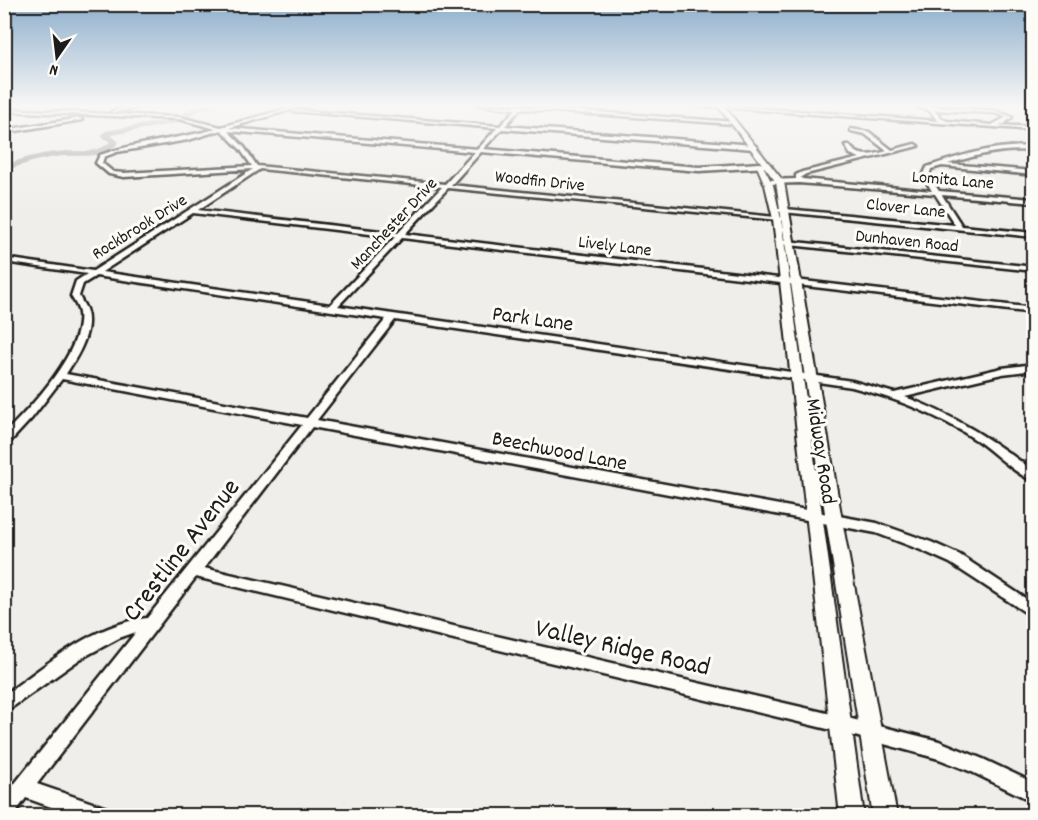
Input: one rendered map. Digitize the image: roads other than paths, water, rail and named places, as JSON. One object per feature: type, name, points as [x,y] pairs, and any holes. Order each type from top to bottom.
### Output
[{"type":"main road","name":"Midway Road","points":[[743,143],[769,182],[791,243],[834,520],[885,816]]},
{"type":"main road","name":"Midway Road","points":[[750,143],[780,182],[781,215],[778,242],[852,816]]},
{"type":"street","name":"Woodfin Drive","points":[[165,143],[116,151],[102,156],[99,163],[111,173],[134,176],[255,167],[781,215]]},
{"type":"street","points":[[237,143],[255,167]]},
{"type":"street","points":[[390,143],[708,170],[757,164],[769,165]]},
{"type":"street","name":"Manchester Drive","points":[[333,308],[488,143]]},
{"type":"street","points":[[700,143],[754,147]]},
{"type":"street","points":[[879,143],[891,152]]},
{"type":"street","points":[[960,228],[926,176],[929,168],[997,148],[1019,144],[1034,149]]},
{"type":"street","points":[[847,146],[852,153],[864,158]]},
{"type":"street","points":[[799,181],[798,176],[804,173],[915,146]]},
{"type":"street","points":[[941,164],[1034,173]]},
{"type":"street","name":"Rockbrook Drive","points":[[4,441],[71,360],[82,331],[83,312],[75,296],[76,287],[92,273],[256,171],[255,167]]},
{"type":"street","name":"Lomita Lane","points":[[769,182],[799,181],[1034,201]]},
{"type":"street","name":"Lively Lane","points":[[193,211],[783,280],[797,284],[1034,312]]},
{"type":"street","name":"Clover Lane","points":[[781,215],[1034,235]]},
{"type":"street","name":"Dunhaven Road","points":[[778,242],[1034,268]]},
{"type":"street","name":"Park Lane","points":[[4,260],[852,384],[920,406],[972,433],[1028,467],[1034,477]]},
{"type":"street","name":"Crestline Avenue","points":[[4,812],[393,316]]},
{"type":"street","points":[[894,396],[1002,371],[1034,367]]},
{"type":"street","name":"Beechwood Lane","points":[[60,376],[877,528],[926,546],[955,560],[1034,612]]},
{"type":"street","name":"Valley Ridge Road","points":[[193,572],[840,724],[939,750],[977,765],[1034,793]]},
{"type":"street","points":[[4,705],[80,652],[119,629],[136,624],[152,624]]},
{"type":"street","points":[[24,788],[103,816]]},
{"type":"waterway","points":[[4,168],[56,154],[104,151],[114,143]]}]
